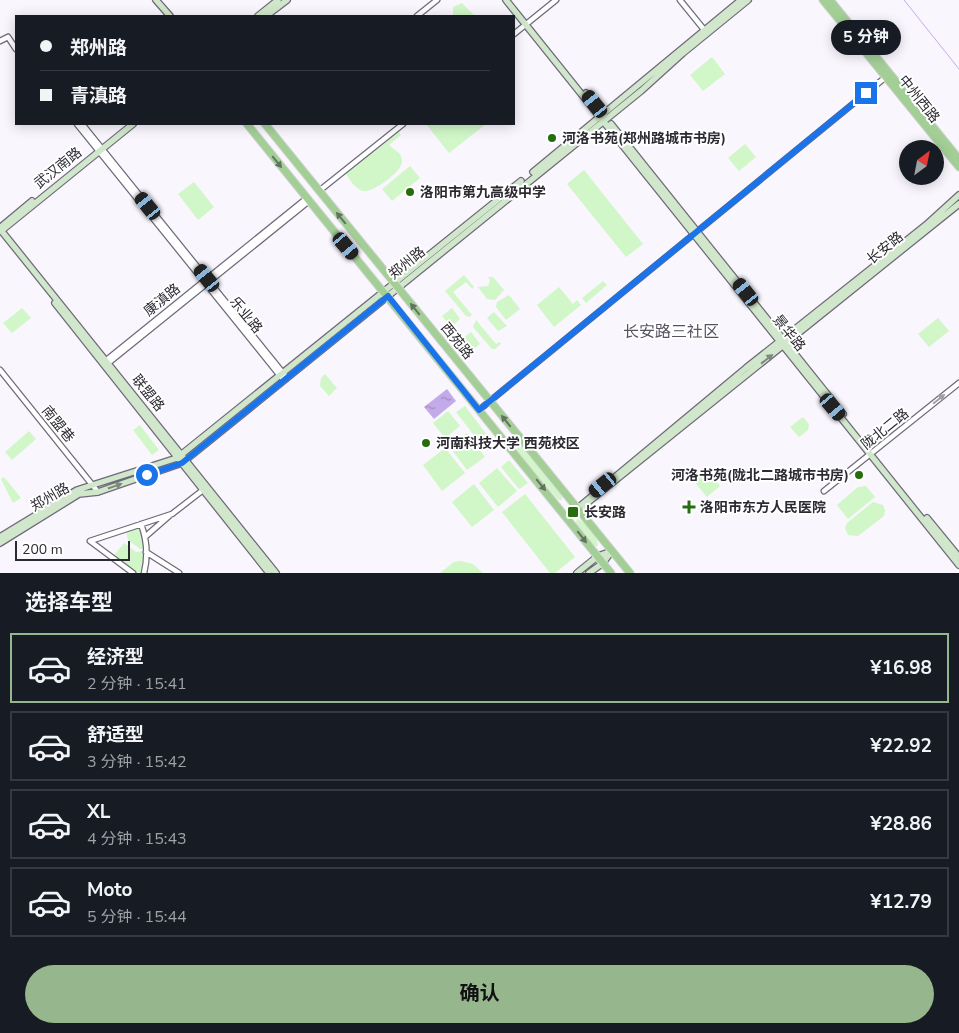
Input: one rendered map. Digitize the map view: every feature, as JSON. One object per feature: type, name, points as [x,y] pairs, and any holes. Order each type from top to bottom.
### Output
[{"type":"main road","points":[[156,0],[169,15]]},
{"type":"main road","points":[[259,15],[278,0]]},
{"type":"main road","points":[[267,15],[287,0]]},
{"type":"main road","name":"景华路","points":[[506,0],[527,22]]},
{"type":"main road","name":"景华路","points":[[511,0],[873,454],[959,565]]},
{"type":"main road","name":"郑州路","points":[[9,535],[79,494],[98,492],[182,459],[604,118],[741,0]]},
{"type":"main road","name":"郑州路","points":[[706,31],[748,0]]},
{"type":"main road","name":"中州西路","points":[[823,0],[959,159]]},
{"type":"main road","name":"中州西路","points":[[830,0],[959,168]]},
{"type":"main road","name":"武汉南路","points":[[0,230],[126,125]]},
{"type":"main road","name":"武汉南路","points":[[99,148],[131,125]]},
{"type":"main road","name":"西苑路","points":[[248,125],[386,293],[611,573]]},
{"type":"main road","name":"西苑路","points":[[266,125],[630,573]]},
{"type":"main road","name":"长安路","points":[[566,517],[926,225],[959,195]]},
{"type":"main road","name":"长安路","points":[[783,342],[959,204]]},
{"type":"main road","name":"联盟路","points":[[0,230],[105,364],[276,573]]},
{"type":"main road","name":"景华路","points":[[873,454],[959,557]]},
{"type":"main road","name":"郑州路","points":[[9,535],[77,490],[182,459]]},
{"type":"main road","name":"联盟路","points":[[182,459],[203,490],[269,573]]},
{"type":"main road","points":[[0,538],[9,535]]},
{"type":"main road","points":[[0,543],[9,535]]},
{"type":"main road","points":[[577,573],[598,556],[612,551]]},
{"type":"main road","points":[[589,573],[603,563],[612,551]]},
{"type":"street","points":[[418,15],[437,0]]},
{"type":"street","points":[[515,32],[554,0]]},
{"type":"street","points":[[680,0],[706,31]]},
{"type":"street","points":[[0,41],[8,37]]},
{"type":"street","points":[[8,37],[15,43]]},
{"type":"street","points":[[8,37],[15,47]]},
{"type":"street","points":[[479,410],[887,75]]},
{"type":"street","name":"乐业路","points":[[78,125],[99,148]]},
{"type":"street","name":"乐业路","points":[[83,125],[99,148],[284,377]]},
{"type":"street","points":[[318,190],[397,125]]},
{"type":"street","points":[[318,190],[403,125]]},
{"type":"street","name":"康滇路","points":[[105,364],[308,199]]},
{"type":"street","name":"南盟巷","points":[[0,370],[98,492]]},
{"type":"street","name":"陇北二路","points":[[824,491],[873,454],[959,383]]},
{"type":"street","points":[[146,536],[203,490]]},
{"type":"street","points":[[133,573],[90,542],[172,514]]},
{"type":"street","points":[[141,524],[146,536],[144,573]]},
{"type":"street","points":[[146,552],[178,573]]},
{"type":"green space","points":[[462,3],[474,15],[453,15],[453,7]]},
{"type":"green space","points":[[712,57],[725,74],[703,91],[690,75]]},
{"type":"green space","points":[[427,125],[485,125],[449,153]]},
{"type":"green space","points":[[399,132],[401,135],[389,145],[400,154],[402,162],[399,169],[384,182],[367,191],[363,191],[353,184],[346,174]]},
{"type":"green space","points":[[745,144],[756,157],[739,171],[728,158]]},
{"type":"green space","points":[[410,166],[420,178],[392,201],[382,189]]},
{"type":"green space","points":[[584,170],[643,244],[626,257],[567,184]]},
{"type":"green space","points":[[194,182],[214,207],[198,220],[178,194]]},
{"type":"green space","points":[[464,275],[474,287],[472,289],[466,282],[453,292],[472,315],[469,317],[466,316],[445,291]]},
{"type":"green space","points":[[488,277],[493,277],[504,290],[495,300],[487,299],[478,287],[488,286],[490,280]]},
{"type":"green space","points":[[603,281],[607,285],[586,303],[582,298]]},
{"type":"green space","points":[[559,287],[573,304],[577,300],[581,305],[554,327],[537,305]]},
{"type":"green space","points":[[509,295],[520,309],[506,320],[496,307],[497,302]]},
{"type":"green space","points":[[22,308],[31,318],[12,333],[3,323]]},
{"type":"green space","points":[[452,308],[460,319],[451,327],[442,316]]},
{"type":"green space","points":[[494,312],[507,326],[498,331],[487,318]]},
{"type":"green space","points":[[938,318],[949,331],[929,347],[918,334]]},
{"type":"green space","points":[[476,320],[496,344],[500,342],[501,344],[495,349],[492,349],[473,327]]},
{"type":"green space","points":[[471,332],[480,344],[471,351],[462,339]]},
{"type":"green space","points":[[325,374],[337,388],[329,396],[320,386],[321,378]]},
{"type":"green space","points":[[465,406],[491,440],[483,447],[456,412]]},
{"type":"green space","points":[[448,411],[460,426],[445,438],[433,423]]},
{"type":"green space","points":[[803,417],[809,424],[808,430],[799,437],[790,427]]},
{"type":"green space","points":[[140,425],[159,450],[152,455],[133,430]]},
{"type":"green space","points":[[29,431],[36,439],[12,460],[5,452]]},
{"type":"green space","points":[[467,433],[485,457],[467,470],[449,446]]},
{"type":"green space","points":[[518,445],[522,446],[562,496],[562,500],[558,500],[517,450]]},
{"type":"green space","points":[[445,448],[465,473],[442,491],[423,465]]},
{"type":"green space","points":[[509,460],[528,483],[519,489],[501,467]]},
{"type":"green space","points":[[497,468],[517,491],[498,507],[479,483]]},
{"type":"green space","points":[[706,469],[720,486],[707,497],[693,480]]},
{"type":"green space","points":[[4,477],[21,498],[13,503],[1,479]]},
{"type":"green space","points":[[474,484],[494,510],[472,527],[452,502]]},
{"type":"green space","points":[[866,486],[875,497],[848,519],[837,505],[858,487]]},
{"type":"green space","points":[[525,494],[575,557],[555,573],[550,573],[502,512]]},
{"type":"green space","points":[[873,502],[883,505],[885,510],[884,516],[858,536],[848,535],[845,528],[847,523]]},
{"type":"green space","points":[[577,519],[591,530],[598,546],[594,546],[576,523]]},
{"type":"green space","points":[[139,528],[143,533],[144,549],[140,549],[128,540],[126,532]]},
{"type":"green space","points":[[124,543],[136,552],[144,551],[142,573],[130,570],[117,558],[115,554]]},
{"type":"green space","points":[[461,561],[473,564],[483,573],[440,573],[454,562]]},
{"type":"water","points":[[447,389],[456,401],[434,419],[424,407]]},
{"type":"waterway","points":[[904,0],[959,69]]},
{"type":"place","name":"河洛书苑(郑州路城市书房)","points":[[552,138]]},
{"type":"place","name":"洛阳市第九高级中学","points":[[410,192]]},
{"type":"place","name":"河南科技大学 西苑校区","points":[[426,443]]},
{"type":"place","name":"河洛书苑(陇北二路城市书房)","points":[[859,475]]},
{"type":"place","name":"洛阳市东方人民医院","points":[[689,507]]},
{"type":"place","name":"长安路","points":[[573,512]]},
{"type":"district","name":"长安路三社区","points":[[671,332]]},
{"type":"route","points":[[147,475],[182,463],[388,296],[479,410],[866,93]]}]
